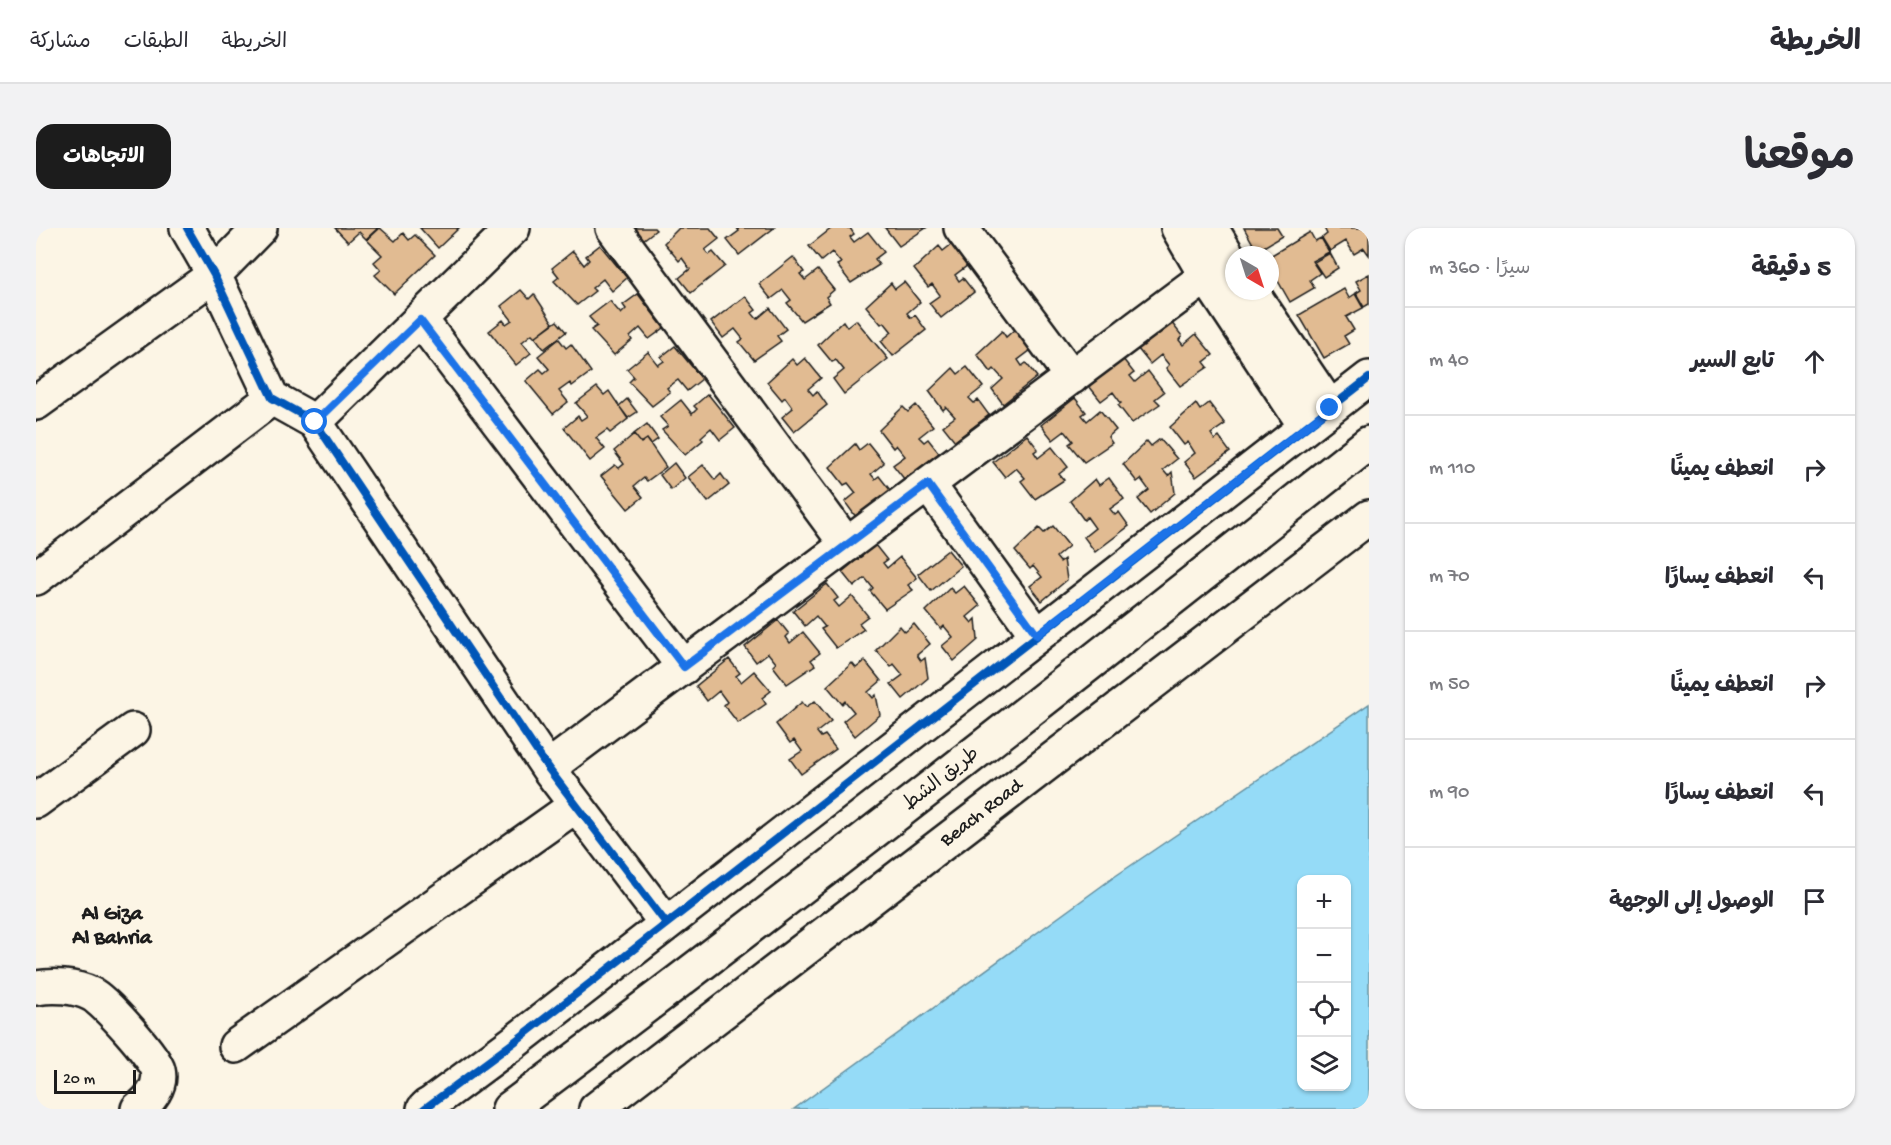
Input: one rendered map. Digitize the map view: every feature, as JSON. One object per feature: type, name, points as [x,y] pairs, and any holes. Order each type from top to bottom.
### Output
[{"type":"street","points":[[187,228],[214,275],[272,398],[315,422],[548,768],[666,923]]},
{"type":"street","points":[[36,403],[214,275],[260,228]]},
{"type":"street","points":[[315,422],[513,228]]},
{"type":"street","points":[[613,228],[847,544]]},
{"type":"street","points":[[961,228],[1072,377]]},
{"type":"street","points":[[1178,228],[1223,267]]},
{"type":"street","points":[[1211,228],[1223,267],[1318,417]]},
{"type":"street","points":[[548,768],[1223,267]]},
{"type":"street","points":[[1256,300],[1318,417]]},
{"type":"street","points":[[420,320],[684,667]]},
{"type":"street","points":[[426,1108],[1369,378]]},
{"type":"street","points":[[36,578],[272,398]]},
{"type":"street","name":"طريق الشط","points":[[510,1109],[747,931],[994,740],[1369,443]]},
{"type":"street","points":[[928,484],[1037,635]]},
{"type":"street","name":"Beach Road","points":[[596,1109],[1369,517]]},
{"type":"street","points":[[36,801],[133,730]]},
{"type":"street","points":[[236,1046],[575,806]]},
{"type":"street","points":[[36,988],[68,987],[91,994],[109,1006],[158,1069],[158,1086],[149,1102],[138,1109]]},
{"type":"water","points":[[1369,704],[1369,1109],[794,1109],[1114,877]]},
{"type":"building","points":[[335,228],[378,228],[366,239],[359,232],[348,242]]},
{"type":"building","points":[[380,228],[395,241],[403,233],[409,240],[415,235],[435,255],[394,294],[375,275],[381,270],[374,262],[382,255],[367,240]]},
{"type":"building","points":[[420,228],[459,228],[438,248]]},
{"type":"building","points":[[628,228],[654,228],[656,230],[639,243]]},
{"type":"building","points":[[679,228],[710,228],[719,239],[705,250],[709,255],[713,252],[725,266],[691,293],[679,278],[690,269],[682,258],[679,261],[664,243]]},
{"type":"building","points":[[737,228],[774,228],[739,255],[727,240],[739,231]]},
{"type":"building","points":[[832,228],[850,228],[854,234],[850,237],[854,242],[868,232],[884,252],[875,259],[879,265],[851,283],[837,265],[841,263],[832,252],[821,261],[809,246]]},
{"type":"building","points":[[885,228],[926,228],[899,246]]},
{"type":"building","points":[[1244,228],[1277,228],[1282,236],[1265,246],[1254,246]]},
{"type":"building","points":[[1324,228],[1369,228],[1369,255],[1364,248],[1354,254],[1346,241],[1330,251],[1322,238],[1327,234]]},
{"type":"building","points":[[1310,232],[1315,241],[1321,238],[1329,252],[1312,261],[1320,273],[1310,280],[1314,288],[1290,302],[1279,283],[1279,251]]},
{"type":"building","points":[[952,244],[968,265],[955,275],[959,281],[963,278],[974,292],[941,318],[929,303],[940,295],[932,284],[928,287],[914,269],[939,246],[943,251]]},
{"type":"building","points":[[600,245],[627,278],[612,291],[603,279],[592,288],[595,291],[577,305],[554,281],[559,277],[552,268],[573,251],[584,265],[589,260],[586,256]]},
{"type":"building","points":[[1330,253],[1338,268],[1324,277],[1314,262]]},
{"type":"building","points":[[793,257],[804,272],[800,274],[805,280],[818,270],[834,290],[826,297],[830,303],[802,321],[787,303],[791,300],[783,290],[771,299],[759,284]]},
{"type":"building","points":[[1369,274],[1369,304],[1364,307],[1356,293],[1361,290],[1356,281]]},
{"type":"building","points":[[904,282],[920,302],[907,313],[911,318],[915,315],[926,330],[893,356],[881,341],[892,332],[884,322],[881,324],[866,306],[891,283],[895,289]]},
{"type":"building","points":[[1344,289],[1349,298],[1355,294],[1363,308],[1346,317],[1354,330],[1344,336],[1349,344],[1324,358],[1299,315]]},
{"type":"building","points":[[521,290],[529,299],[534,294],[553,323],[535,337],[532,334],[522,342],[531,353],[516,365],[489,331],[503,320],[506,324],[512,320],[501,306]]},
{"type":"building","points":[[638,294],[664,328],[649,339],[640,328],[630,337],[632,340],[614,355],[591,330],[597,326],[589,317],[610,301],[621,314],[626,309],[623,305]]},
{"type":"building","points":[[745,296],[756,310],[752,313],[757,319],[770,308],[786,329],[777,336],[781,341],[754,360],[739,342],[743,339],[735,329],[723,338],[711,322]]},
{"type":"building","points":[[856,320],[888,359],[844,394],[833,379],[844,370],[836,360],[832,362],[818,345],[843,321],[847,327]]},
{"type":"building","points":[[557,321],[566,332],[544,349],[535,337]]},
{"type":"building","points":[[1171,322],[1182,336],[1179,340],[1183,345],[1196,334],[1213,355],[1204,362],[1208,367],[1180,386],[1166,368],[1169,365],[1161,355],[1150,364],[1138,349]]},
{"type":"building","points":[[1015,329],[1031,350],[1018,360],[1022,366],[1026,363],[1037,377],[1003,404],[992,389],[1003,379],[994,369],[991,372],[977,354],[1002,331],[1006,337]]},
{"type":"building","points":[[559,339],[566,348],[571,344],[591,372],[572,386],[570,383],[559,391],[568,402],[553,414],[526,381],[540,369],[544,373],[549,369],[538,356]]},
{"type":"building","points":[[675,346],[702,379],[687,391],[678,380],[667,388],[670,392],[652,406],[629,382],[634,377],[627,369],[648,352],[658,365],[664,361],[661,357]]},
{"type":"building","points":[[805,358],[821,378],[808,389],[813,395],[817,391],[827,405],[794,432],[782,417],[793,408],[785,397],[782,400],[767,382],[792,359],[797,365]]},
{"type":"building","points":[[1123,359],[1134,373],[1130,376],[1135,382],[1148,371],[1164,392],[1155,399],[1160,404],[1132,423],[1118,405],[1121,403],[1113,392],[1101,401],[1089,386]]},
{"type":"building","points":[[967,367],[983,387],[969,398],[974,403],[978,400],[989,415],[955,441],[943,426],[955,417],[946,407],[943,410],[929,391],[953,368],[958,374]]},
{"type":"building","points":[[597,387],[604,395],[609,391],[628,419],[610,433],[607,430],[596,438],[605,449],[590,461],[564,428],[578,416],[581,420],[587,416],[576,403]]},
{"type":"building","points":[[708,394],[735,428],[720,440],[711,428],[701,437],[703,440],[685,455],[662,430],[668,426],[660,417],[681,400],[692,414],[697,409],[694,406]]},
{"type":"building","points":[[1075,398],[1086,412],[1082,415],[1087,421],[1100,410],[1116,430],[1108,437],[1112,443],[1084,462],[1069,444],[1073,441],[1065,431],[1053,440],[1041,425]]},
{"type":"building","points":[[627,399],[637,412],[628,418],[619,406]]},
{"type":"building","points":[[1209,403],[1225,424],[1211,434],[1215,440],[1219,437],[1230,452],[1196,477],[1184,462],[1195,453],[1188,442],[1184,445],[1170,427],[1196,404],[1200,410]]},
{"type":"building","points":[[916,405],[933,426],[919,437],[924,442],[928,439],[939,453],[905,480],[893,465],[905,456],[896,445],[893,448],[879,430],[903,407],[908,412]]},
{"type":"building","points":[[647,424],[658,439],[651,444],[647,439],[641,443],[634,434]]},
{"type":"building","points":[[634,434],[641,443],[647,439],[666,467],[647,481],[644,478],[634,486],[643,497],[628,509],[601,476],[615,465],[619,468],[624,464],[614,451]]},
{"type":"building","points":[[1027,435],[1038,449],[1034,452],[1038,458],[1052,447],[1068,467],[1059,474],[1064,480],[1035,499],[1021,481],[1025,478],[1016,468],[1005,477],[993,462]]},
{"type":"building","points":[[1160,439],[1177,459],[1163,470],[1168,476],[1172,472],[1175,493],[1150,514],[1138,499],[1149,490],[1141,479],[1137,482],[1123,464],[1147,441],[1151,446]]},
{"type":"building","points":[[868,443],[884,463],[871,474],[875,479],[879,476],[890,490],[856,517],[845,502],[856,493],[848,483],[844,485],[830,467],[855,444],[859,450]]},
{"type":"building","points":[[674,463],[685,478],[671,490],[660,475]]},
{"type":"building","points":[[703,465],[715,480],[721,474],[729,485],[708,502],[688,477]]},
{"type":"building","points":[[1109,478],[1124,499],[1110,509],[1115,515],[1119,512],[1129,526],[1095,552],[1084,537],[1095,528],[1087,517],[1084,520],[1070,501],[1095,479],[1099,485]]},
{"type":"building","points":[[1053,526],[1069,546],[1056,557],[1060,562],[1064,559],[1067,580],[1042,601],[1030,586],[1042,577],[1033,566],[1030,569],[1015,551],[1039,528],[1044,533]]},
{"type":"building","points":[[875,545],[887,560],[883,563],[887,568],[900,557],[917,578],[908,585],[913,590],[885,609],[870,591],[873,588],[865,578],[854,587],[842,572]]},
{"type":"building","points":[[948,550],[961,566],[931,591],[918,574]]},
{"type":"building","points":[[827,584],[838,598],[834,601],[839,607],[852,596],[868,616],[859,623],[864,629],[836,648],[821,629],[825,627],[816,616],[805,626],[793,611]]},
{"type":"building","points":[[964,586],[980,606],[967,617],[972,623],[976,619],[978,640],[954,661],[942,646],[953,637],[944,626],[941,629],[926,611],[950,588],[955,593]]},
{"type":"building","points":[[778,620],[789,634],[786,637],[790,643],[803,632],[820,653],[811,660],[815,665],[787,684],[773,666],[776,663],[768,653],[756,662],[745,647]]},
{"type":"building","points":[[914,624],[930,644],[917,655],[921,661],[925,658],[928,678],[903,699],[891,684],[903,675],[894,664],[891,667],[876,650],[900,626],[905,632]]},
{"type":"building","points":[[729,659],[740,673],[736,676],[741,682],[754,671],[771,691],[762,698],[766,704],[738,723],[724,705],[727,702],[719,691],[707,701],[696,686]]},
{"type":"building","points":[[865,661],[881,681],[868,692],[873,698],[876,695],[880,715],[855,736],[843,721],[854,712],[845,701],[842,704],[827,686],[852,663],[856,668]]},
{"type":"building","points":[[815,701],[831,721],[817,732],[821,737],[825,735],[836,749],[801,774],[790,759],[802,751],[794,740],[790,743],[776,724],[802,702],[806,707]]},
{"type":"cycle path","points":[[187,228],[214,275],[272,398],[315,422],[548,768],[666,923]]},
{"type":"cycle path","points":[[424,1109],[513,1043],[1369,378]]},
{"type":"district","name":"Al Giza Al Bahria","points":[[112,927]]},
{"type":"route","points":[[315,422],[420,320],[684,667],[928,484],[1037,635],[1330,408]]}]
